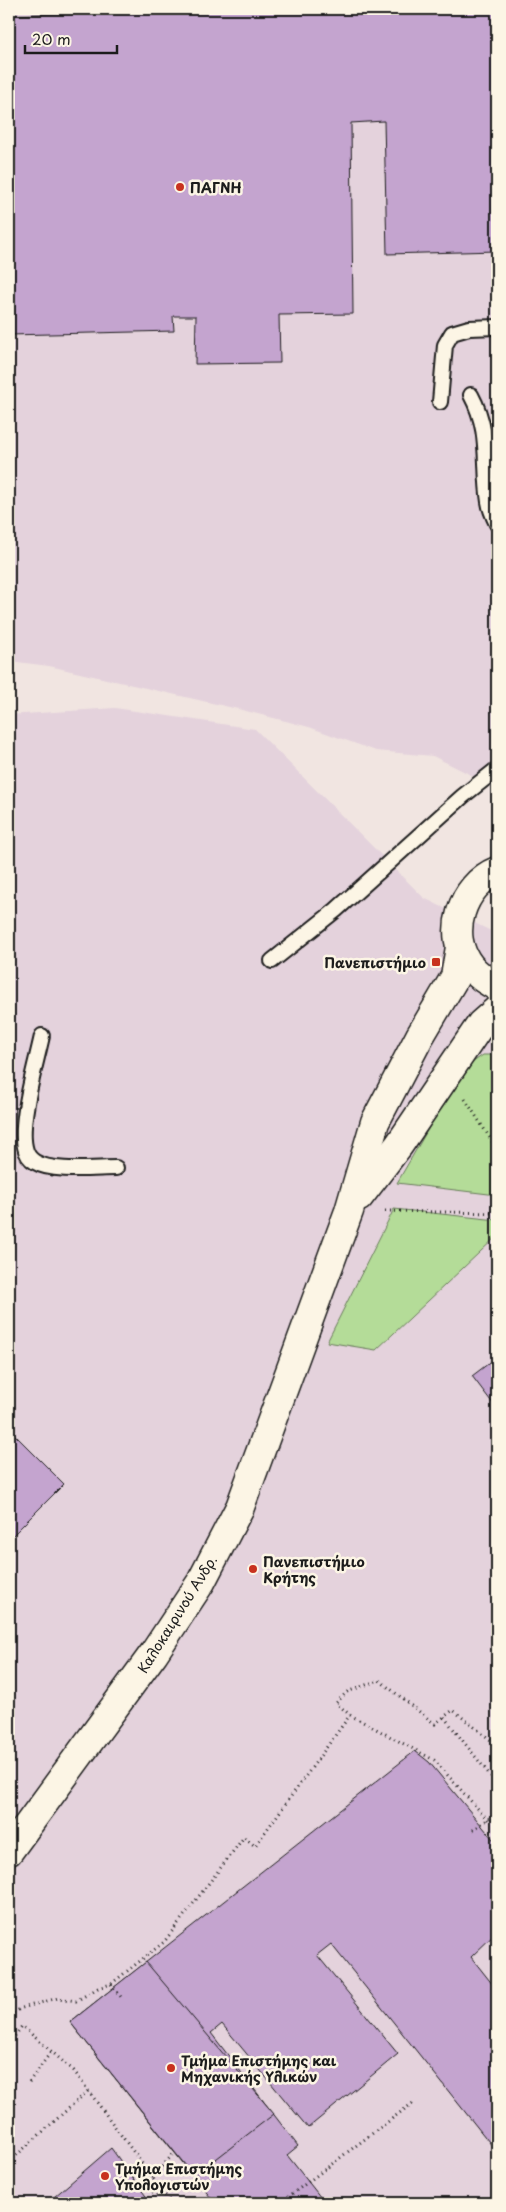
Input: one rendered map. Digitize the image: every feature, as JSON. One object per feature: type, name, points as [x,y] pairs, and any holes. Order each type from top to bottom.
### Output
[{"type":"street","points":[[349,1211],[375,1122],[420,1036],[455,977],[460,947],[458,926],[462,907],[473,889],[488,875],[497,872]]},
{"type":"street","points":[[460,947],[469,964],[482,979],[497,987]]},
{"type":"street","points":[[349,1211],[399,1144],[447,1071],[481,1024],[497,1010]]},
{"type":"street","name":"Καλοκαιρινού Ανδρ.","points":[[9,1851],[154,1653],[201,1582],[240,1507],[349,1211]]},
{"type":"lane","points":[[440,402],[445,345],[452,333],[469,328],[497,327]]},
{"type":"lane","points":[[470,395],[478,409],[486,445],[489,504],[497,524]]},
{"type":"lane","points":[[272,961],[336,910],[463,796],[497,769]]},
{"type":"lane","points":[[42,1036],[26,1112],[24,1145],[27,1155],[35,1162],[47,1166],[116,1168]]},
{"type":"path","points":[[447,1071],[497,1149]]},
{"type":"path","points":[[349,1211],[497,1213]]},
{"type":"path","points":[[488,1820],[434,1760],[350,1715],[336,1703],[347,1692],[379,1680],[435,1724],[453,1710],[497,1745]]},
{"type":"path","points":[[9,2015],[22,2008],[58,1998],[76,2001],[98,1988],[111,1984],[164,1942],[244,1837],[255,1846],[350,1715]]},
{"type":"path","points":[[444,1717],[497,1784]]},
{"type":"path","points":[[474,1830],[497,1813]]},
{"type":"path","points":[[111,1984],[121,1998]]},
{"type":"path","points":[[9,2044],[22,2026],[74,2071],[171,2203]]},
{"type":"path","points":[[29,2082],[52,2052]]},
{"type":"path","points":[[9,2162],[88,2091]]},
{"type":"path","points":[[280,2203],[413,2103]]},
{"type":"path","points":[[152,2178],[175,2152]]},
{"type":"path","points":[[129,2173],[142,2164]]},
{"type":"path","points":[[133,2179],[141,2174],[156,2196],[162,2191]]},
{"type":"shaded area","points":[[9,9],[497,9],[497,788],[433,756],[376,751],[309,727],[238,709],[49,666],[9,661]]},
{"type":"shaded area","name":"Πανεπιστήμιο Κρήτης","points":[[115,708],[255,729],[424,898],[497,934],[497,2203],[9,2203],[9,715]]},
{"type":"green space","points":[[483,1055],[497,1055],[497,1195],[397,1183],[462,1070]]},
{"type":"green space","points":[[394,1209],[497,1220],[497,1236],[376,1350],[327,1342]]},
{"type":"building","name":"ΠΑΓΝΗ","points":[[218,9],[497,9],[497,251],[387,254],[384,121],[351,123],[353,314],[279,315],[280,363],[195,364],[196,316],[173,316],[174,331],[9,335],[9,15]]},
{"type":"building","points":[[497,1357],[497,1409],[472,1376]]},
{"type":"building","points":[[9,1429],[64,1484],[9,1539]]},
{"type":"building","points":[[415,1751],[429,1762],[497,1844],[497,1932],[471,1957],[497,1990],[497,2152],[331,1944],[317,1955],[398,2054],[308,2128],[222,2024],[211,2033],[298,2146],[287,2155],[325,2203],[215,2203],[70,2022]]},
{"type":"building","name":"Τμήμα Επιστήμης και Μηχανικής Υλικών","points":[[146,1962],[274,2114],[194,2176],[70,2022]]},
{"type":"building","name":"Τμήμα Επιστήμης Υπολογιστών","points":[[111,2148],[148,2199],[143,2203],[47,2203]]},
{"type":"place","name":"ΠΑΓΝΗ","points":[[180,187]]},
{"type":"place","name":"Πανεπιστήμιο","points":[[436,962]]},
{"type":"place","name":"Πανεπιστήμιο Κρήτης","points":[[253,1569]]},
{"type":"place","name":"Τμήμα Επιστήμης και Μηχανικής Υλικών","points":[[171,2068]]},
{"type":"place","name":"Τμήμα Επιστήμης Υπολογιστών","points":[[105,2176]]}]
